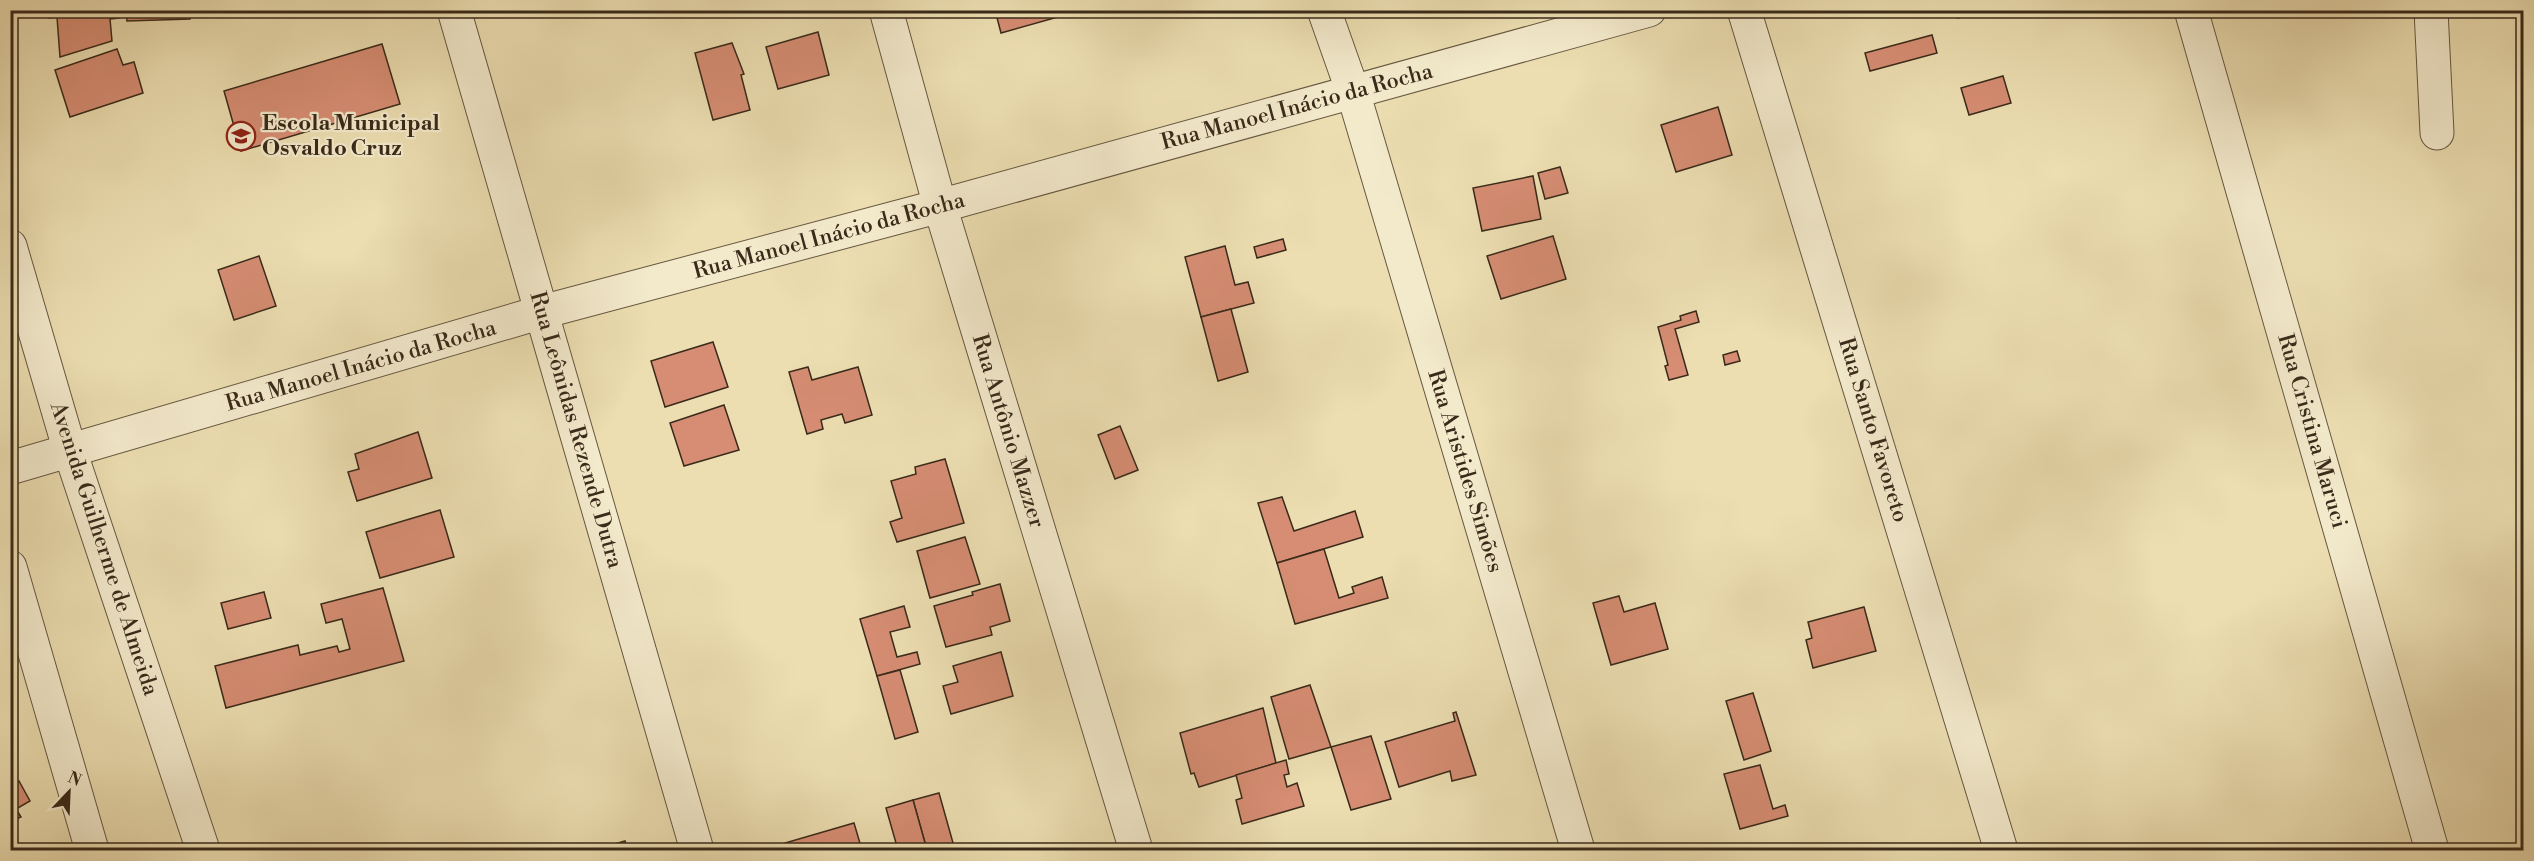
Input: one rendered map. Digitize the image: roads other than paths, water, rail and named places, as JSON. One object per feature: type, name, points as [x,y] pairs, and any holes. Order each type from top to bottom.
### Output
[{"type":"street","name":"Rua Leônidas Rezende Dutra","points":[[454,10],[697,850]]},
{"type":"street","name":"Rua Antônio Mazzer","points":[[886,10],[940,206],[1136,850]]},
{"type":"street","name":"Rua Aristides Simões","points":[[1324,10],[1353,92],[1578,850]]},
{"type":"street","name":"Rua Manoel Inácio da Rocha","points":[[10,468],[542,312],[940,206],[1649,10]]},
{"type":"street","name":"Rua Santo Favoreto","points":[[1744,10],[2001,850]]},
{"type":"street","name":"Rua Cristina Maruci","points":[[2191,10],[2432,850]]},
{"type":"street","points":[[2431,10],[2437,133]]},
{"type":"street","name":"Avenida Guilherme de Almeida","points":[[10,246],[70,451],[194,848]]},
{"type":"street","points":[[10,567],[92,850]]},
{"type":"place","name":"Escola Municipal Osvaldo Cruz","points":[[241,136]]}]
